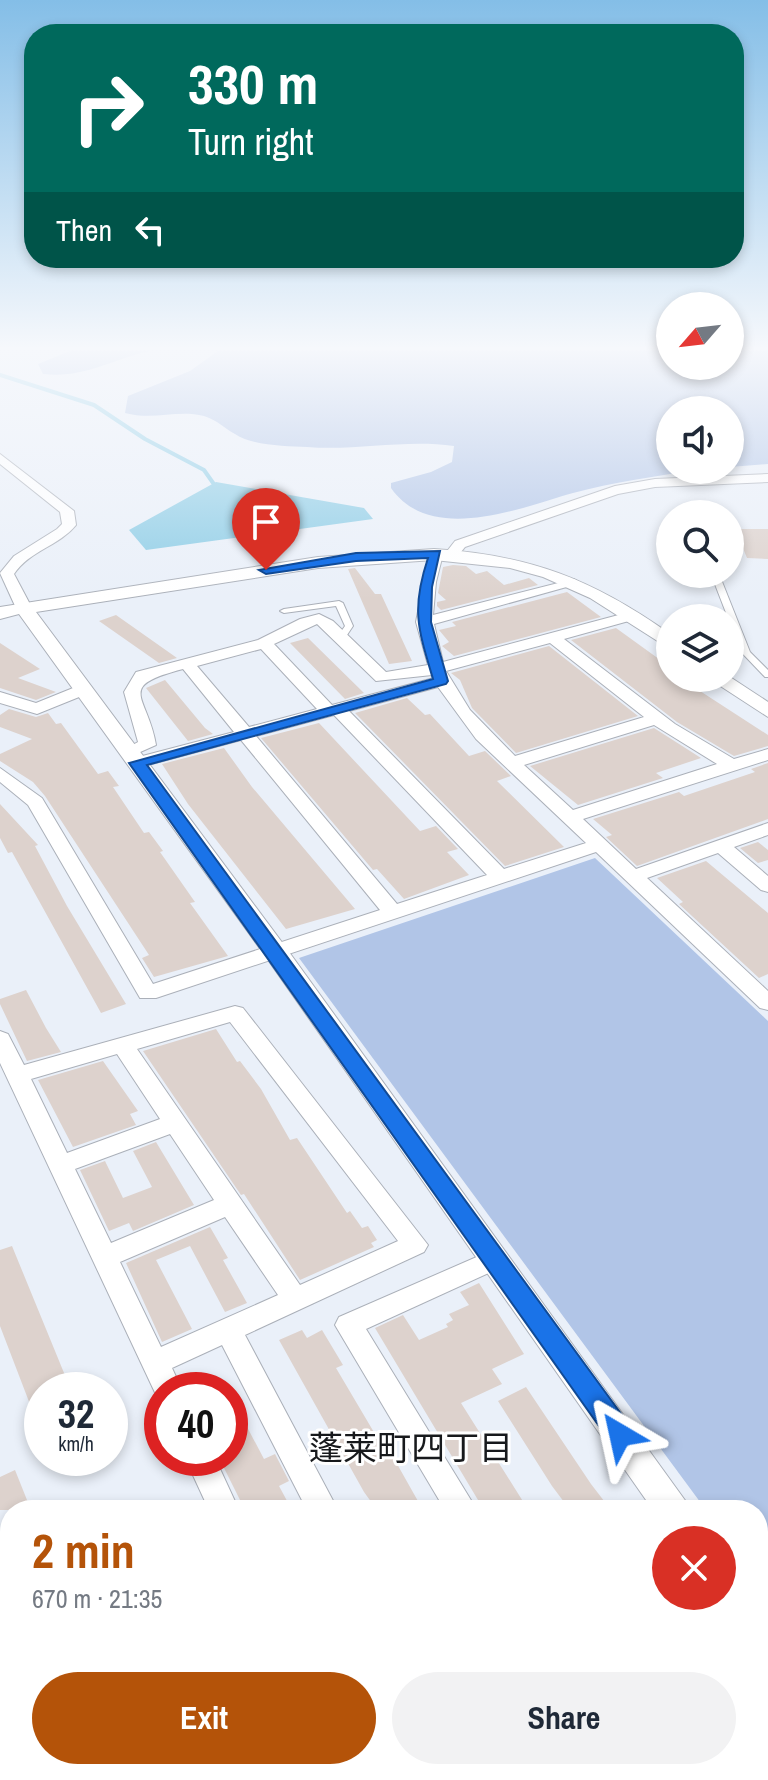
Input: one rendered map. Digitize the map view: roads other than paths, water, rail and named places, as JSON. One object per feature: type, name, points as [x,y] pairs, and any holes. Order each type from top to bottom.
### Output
[{"type":"street","points":[[0,458],[67,511],[69,525],[63,533],[15,562],[7,574],[12,610],[83,689],[275,951],[667,1500]]},
{"type":"street","points":[[768,478],[655,483],[615,490],[460,544],[443,554],[425,587],[424,622],[438,675],[482,735],[768,1003]]},
{"type":"street","points":[[12,610],[356,557],[443,554],[533,569],[574,583],[656,633]]},
{"type":"street","points":[[424,622],[574,583]]},
{"type":"street","points":[[133,758],[147,745],[147,733],[132,702],[133,683],[142,675],[264,643],[303,615],[319,619],[342,636],[382,678],[438,675]]},
{"type":"street","points":[[133,758],[245,734],[333,710],[552,637],[631,616]]},
{"type":"street","points":[[552,637],[656,719],[733,766]]},
{"type":"street","points":[[264,643],[501,878]]},
{"type":"street","points":[[186,663],[393,912]]},
{"type":"street","points":[[0,697],[37,709],[83,689]]},
{"type":"street","points":[[739,692],[768,711]]},
{"type":"street","points":[[511,763],[656,719]]},
{"type":"street","points":[[568,818],[768,754]]},
{"type":"street","points":[[0,773],[35,802],[148,993],[598,845]]},
{"type":"street","points":[[632,877],[768,829]]},
{"type":"street","points":[[721,846],[768,886]]},
{"type":"street","points":[[17,1075],[235,1013],[415,1245],[155,1363]]},
{"type":"street","points":[[0,1039],[159,1372]]},
{"type":"street","points":[[122,1044],[296,1301]]},
{"type":"street","points":[[60,1165],[175,1123]]},
{"type":"street","points":[[104,1257],[230,1204]]},
{"type":"street","points":[[456,1500],[349,1325],[495,1259]]},
{"type":"street","points":[[228,1330],[318,1500]]},
{"type":"street","points":[[208,1476],[219,1500]]},
{"type":"lane","points":[[720,588],[746,653],[768,675]]},
{"type":"lane","points":[[284,611],[303,615],[339,603],[349,626],[342,636]]},
{"type":"waterway","points":[[138,434],[204,470],[218,490]]},
{"type":"district","name":"蓬莱町四丁目","points":[[411,1448]]}]
